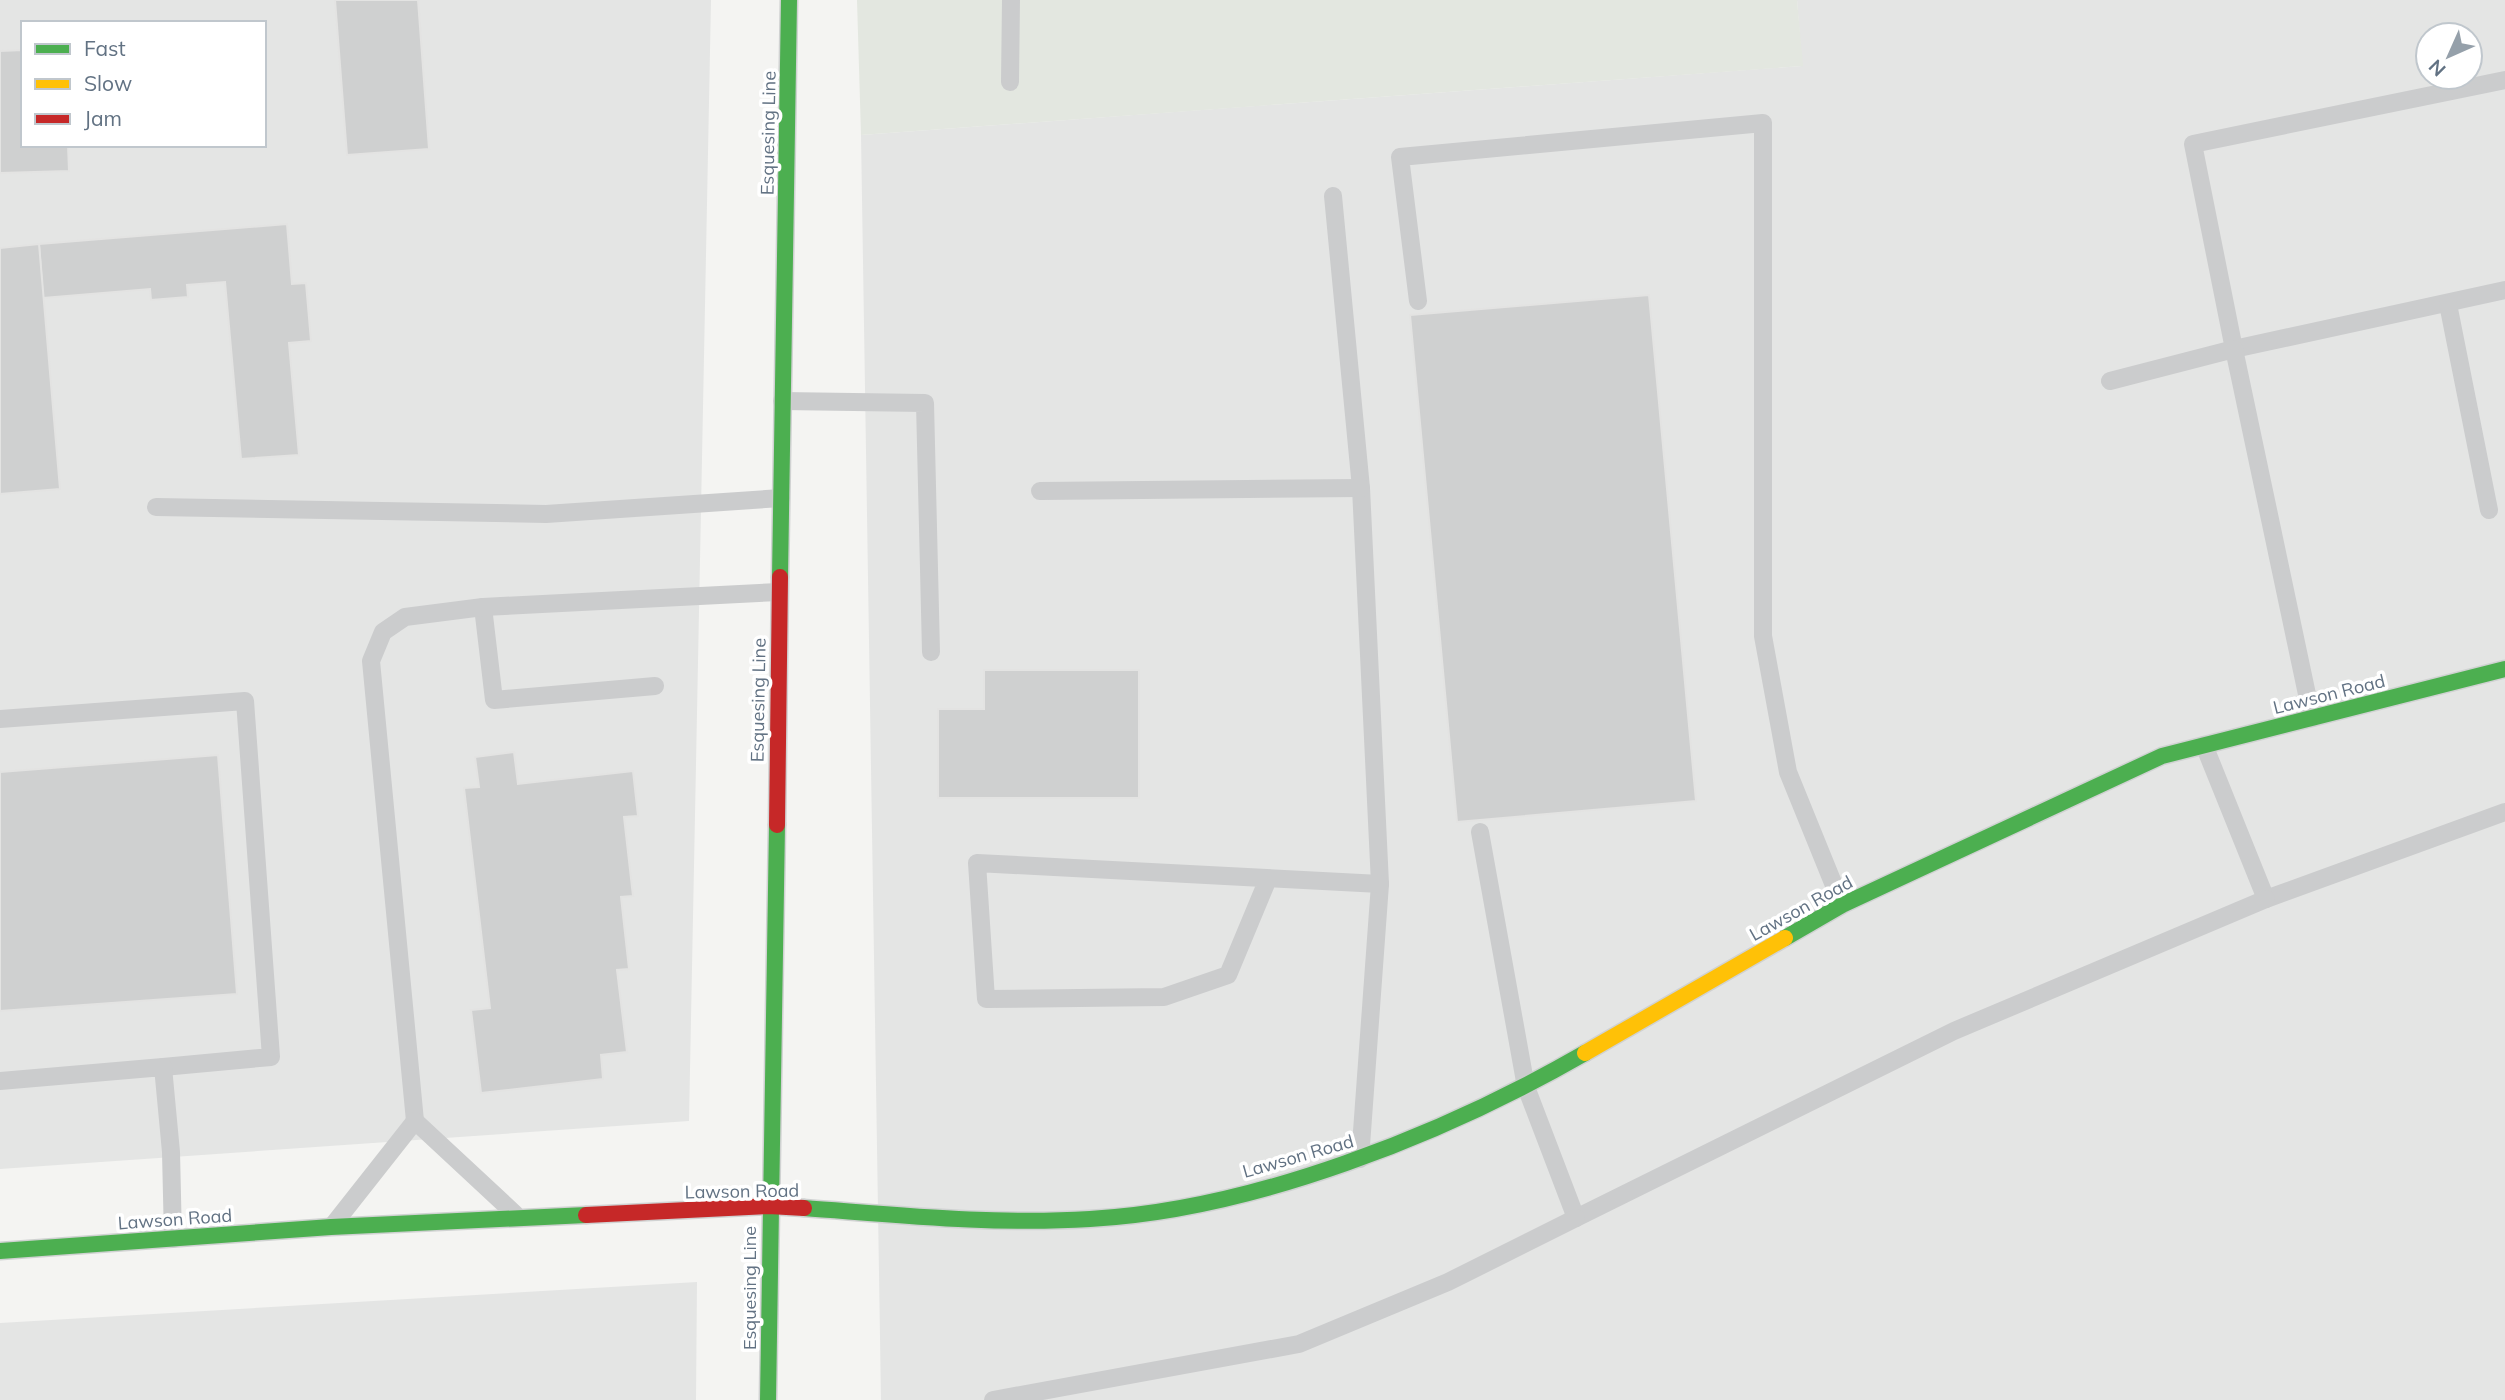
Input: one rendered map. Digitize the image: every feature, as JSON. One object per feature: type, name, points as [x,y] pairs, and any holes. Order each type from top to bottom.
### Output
[{"type":"street","name":"Esquesing Line","points":[[768,1400],[789,0]]},
{"type":"street","name":"Lawson Road","points":[[0,1251],[331,1227],[769,1206],[998,1223],[1093,1219],[1215,1201],[1360,1159],[1526,1087],[1842,905],[2162,756],[2505,669]]},
{"type":"lane","points":[[1010,82],[1011,0]]},
{"type":"lane","points":[[2312,718],[2193,144],[2505,80]]},
{"type":"lane","points":[[1418,301],[1400,157],[1763,123],[1763,636],[1788,772],[1842,905]]},
{"type":"lane","points":[[1333,196],[1361,488],[1380,884],[1360,1159]]},
{"type":"lane","points":[[2110,381],[2234,349],[2505,290]]},
{"type":"lane","points":[[2448,304],[2489,510]]},
{"type":"lane","points":[[782,401],[925,403],[931,652]]},
{"type":"lane","points":[[1040,491],[1361,488]]},
{"type":"lane","points":[[156,507],[546,514],[781,498]]},
{"type":"lane","points":[[521,1218],[473,1178],[415,1121],[371,661],[383,632],[405,617],[483,607],[779,592]]},
{"type":"lane","points":[[483,607],[494,700],[656,686]]},
{"type":"lane","points":[[0,719],[245,701],[271,1057],[0,1081]]},
{"type":"lane","points":[[2204,746],[2266,899]]},
{"type":"lane","points":[[993,1400],[1299,1344],[1448,1282],[1954,1031],[2266,899],[2505,812]]},
{"type":"lane","points":[[1480,832],[1526,1087],[1576,1218]]},
{"type":"lane","points":[[1268,879],[1228,975],[1164,997],[986,999],[977,863],[1380,884]]},
{"type":"lane","points":[[163,1067],[171,1152],[173,1239]]},
{"type":"lane","points":[[331,1227],[415,1121]]},
{"type":"shaded area","points":[[0,0],[711,0],[689,1121],[0,1169]]},
{"type":"shaded area","points":[[857,0],[1797,0],[1803,66],[861,135]]},
{"type":"shaded area","points":[[1797,0],[2505,0],[2505,1400],[881,1400],[861,135],[1802,66]]},
{"type":"shaded area","points":[[697,1282],[696,1400],[0,1400],[0,1323]]},
{"type":"building","points":[[335,0],[418,0],[429,149],[347,155]]},
{"type":"building","points":[[21,50],[21,147],[68,147],[69,171],[0,173],[0,51]]},
{"type":"building","points":[[287,224],[292,284],[306,283],[311,341],[289,343],[299,455],[241,459],[225,282],[187,285],[188,297],[151,300],[150,289],[43,298],[39,244]]},
{"type":"building","points":[[39,244],[60,489],[0,494],[0,248]]},
{"type":"building","points":[[1649,295],[1696,801],[1457,822],[1410,315]]},
{"type":"building","points":[[984,670],[1139,670],[1139,798],[938,798],[938,709],[984,709]]},
{"type":"building","points":[[514,752],[518,784],[633,771],[638,816],[624,817],[633,896],[621,897],[629,969],[617,970],[627,1052],[601,1055],[603,1079],[481,1093],[471,1010],[490,1008],[464,788],[479,787],[475,757]]},
{"type":"building","points":[[218,755],[237,994],[0,1011],[0,772]]},
{"type":"traffic: fast","points":[[780,577],[789,0]]},
{"type":"traffic: fast","points":[[1785,938],[1842,905],[2162,756],[2505,669]]},
{"type":"traffic: fast","points":[[768,1400],[777,825]]},
{"type":"traffic: fast","points":[[804,1208],[947,1218],[1054,1221],[1153,1213],[1217,1201],[1282,1184],[1410,1139],[1471,1112],[1585,1053]]},
{"type":"traffic: fast","points":[[0,1251],[331,1227],[586,1215]]},
{"type":"traffic: slow","points":[[1585,1053],[1785,938]]},
{"type":"traffic: jam","points":[[777,825],[780,577]]},
{"type":"traffic: jam","points":[[586,1215],[769,1206],[804,1208]]}]
